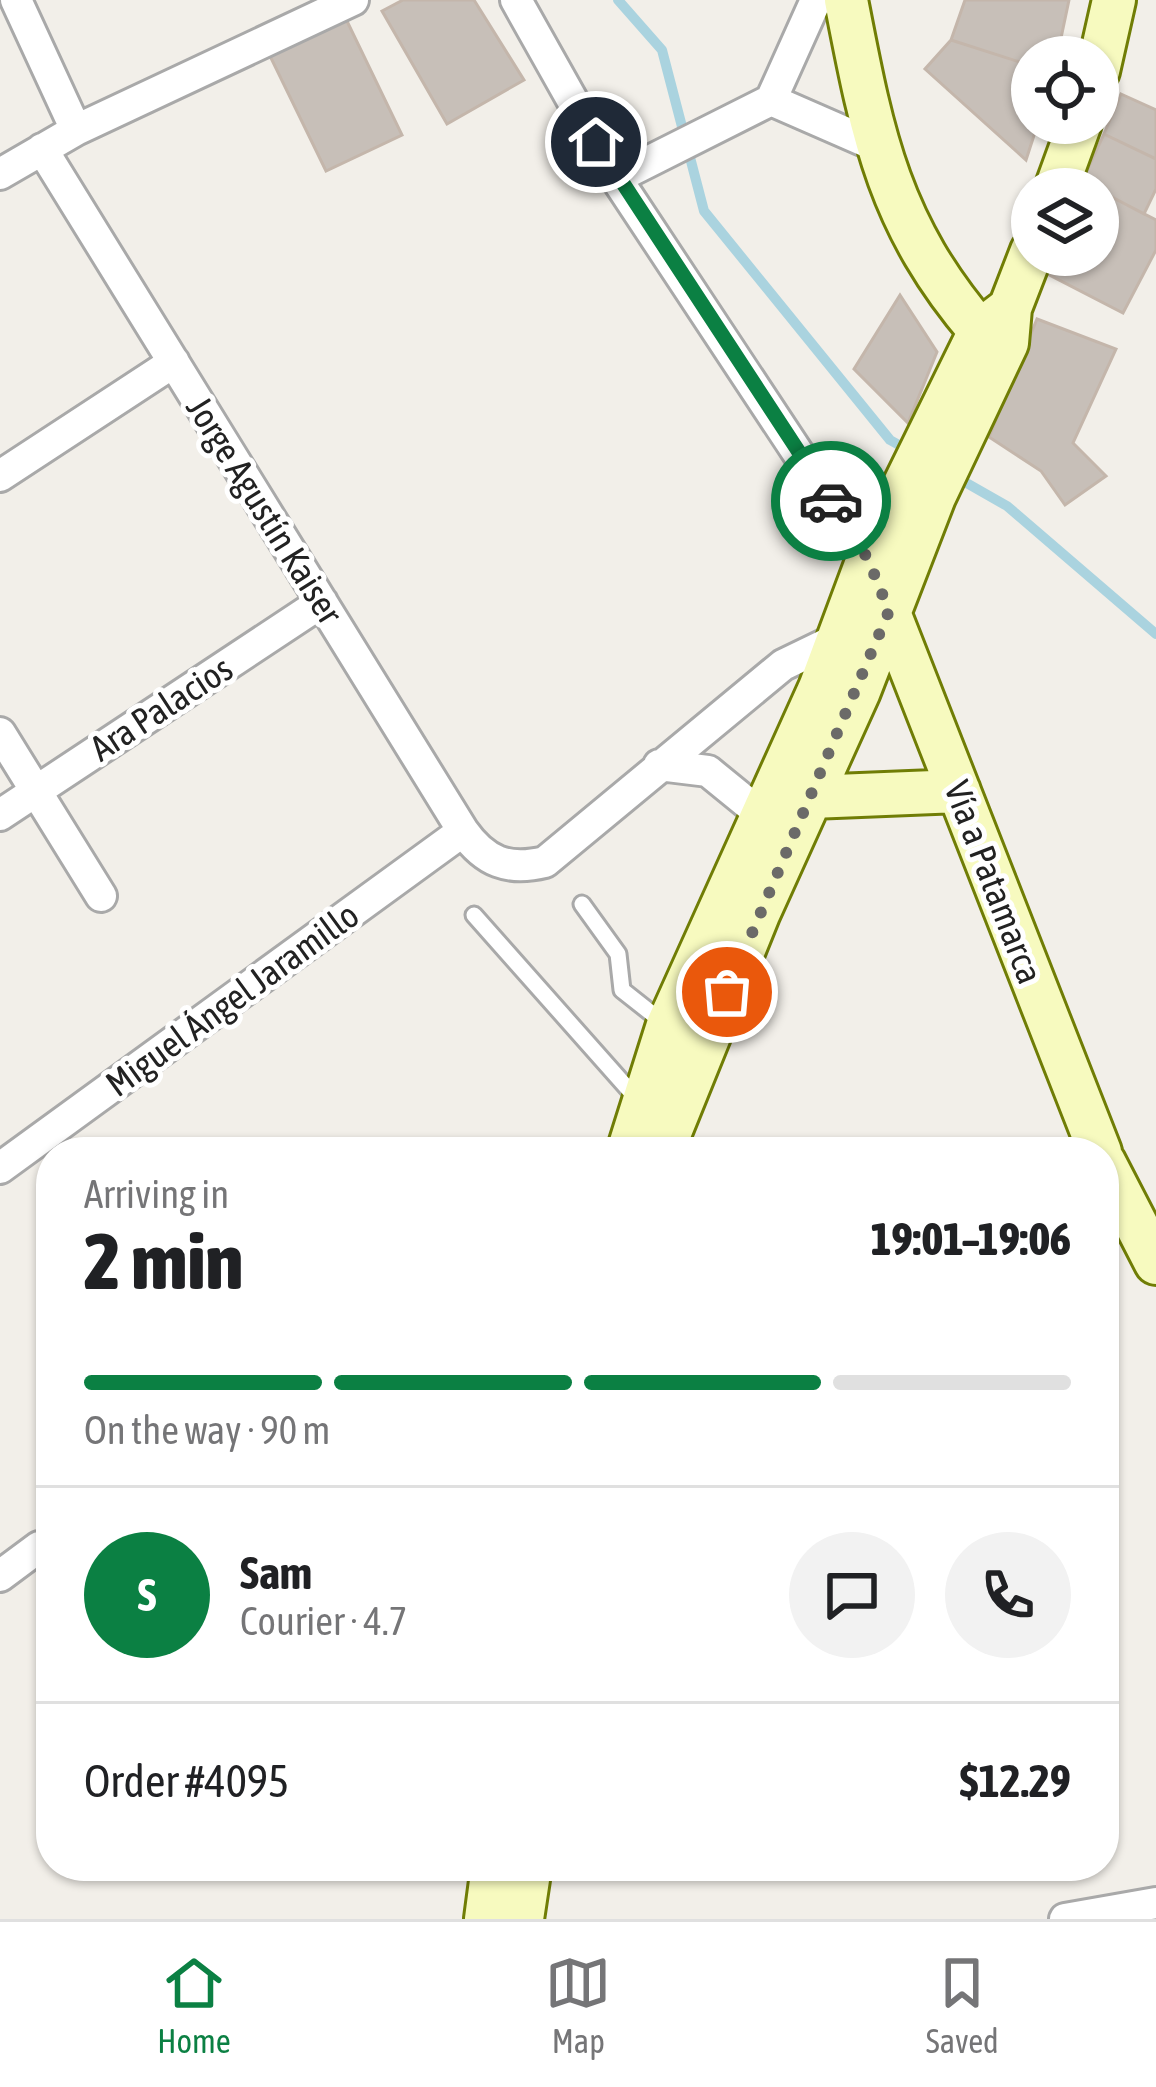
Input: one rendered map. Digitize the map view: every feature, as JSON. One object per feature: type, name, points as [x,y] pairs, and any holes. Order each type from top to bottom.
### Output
[{"type":"street","points":[[16,0],[76,130]]},
{"type":"street","points":[[0,174],[76,130],[353,0]]},
{"type":"street","points":[[516,0],[630,171],[868,559],[918,492]]},
{"type":"street","points":[[630,171],[768,102],[816,0]]},
{"type":"street","points":[[668,1137],[811,797],[918,492],[956,414],[1007,343],[995,319],[935,279],[874,145],[846,0]]},
{"type":"street","points":[[1106,36],[1114,0]]},
{"type":"street","points":[[768,102],[874,145]]},
{"type":"street","name":"Jorge Agustín Kaiser","points":[[42,149],[463,831],[496,863],[518,869],[545,862],[659,765]]},
{"type":"street","points":[[995,319],[1018,276]]},
{"type":"street","points":[[0,476],[174,362]]},
{"type":"street","name":"Vía a Patamarca","points":[[868,559],[868,630],[959,790],[1094,1137]]},
{"type":"street","name":"Ara Palacios","points":[[0,815],[322,602]]},
{"type":"street","points":[[659,765],[783,664],[868,630]]},
{"type":"street","points":[[632,1137],[668,1025],[762,815],[868,630]]},
{"type":"street","points":[[0,733],[100,896]]},
{"type":"street","points":[[659,765],[708,771],[762,815]]},
{"type":"street","points":[[811,797],[959,790]]},
{"type":"street","name":"Miguel Ángel Jaramillo","points":[[43,1137],[463,831]]},
{"type":"street","name":"Miguel Ángel Jaramillo","points":[[0,1168],[36,1142]]},
{"type":"street","points":[[1119,1191],[1156,1263]]},
{"type":"street","points":[[0,1576],[36,1549]]},
{"type":"street","points":[[486,1919],[491,1881]]},
{"type":"street","points":[[522,1919],[528,1881]]},
{"type":"street","points":[[1065,1919],[1156,1903]]},
{"type":"lane","points":[[582,904],[618,953],[622,990],[668,1025]]},
{"type":"lane","points":[[474,915],[640,1102]]},
{"type":"building","points":[[403,0],[474,0],[524,80],[447,124],[382,11]]},
{"type":"building","points":[[965,0],[1069,0],[1061,36],[1011,36],[1011,59],[951,40]]},
{"type":"building","points":[[345,17],[402,135],[326,171],[269,54]]},
{"type":"building","points":[[951,40],[1011,59],[1011,144],[1031,144],[1026,160],[925,69]]},
{"type":"building","points":[[1121,94],[1156,110],[1156,159],[1119,141]]},
{"type":"building","points":[[1119,141],[1156,159],[1156,189],[1144,214],[1119,201],[1119,168],[1088,168],[1099,144]]},
{"type":"building","points":[[1119,201],[1156,220],[1156,250],[1123,313],[1051,276],[1119,276]]},
{"type":"building","points":[[900,295],[937,352],[908,423],[854,369]]},
{"type":"building","points":[[1037,319],[1116,349],[1073,443],[1106,476],[1065,505],[1041,471],[989,437]]},
{"type":"waterway","points":[[618,0],[662,50],[704,211],[890,440],[908,450]]},
{"type":"waterway","points":[[956,477],[1007,506],[1156,634]]},
{"type":"way so far","points":[[727,992],[859,691],[889,611],[868,559],[831,501]]},
{"type":"route","points":[[596,142],[646,226],[831,501]]}]
